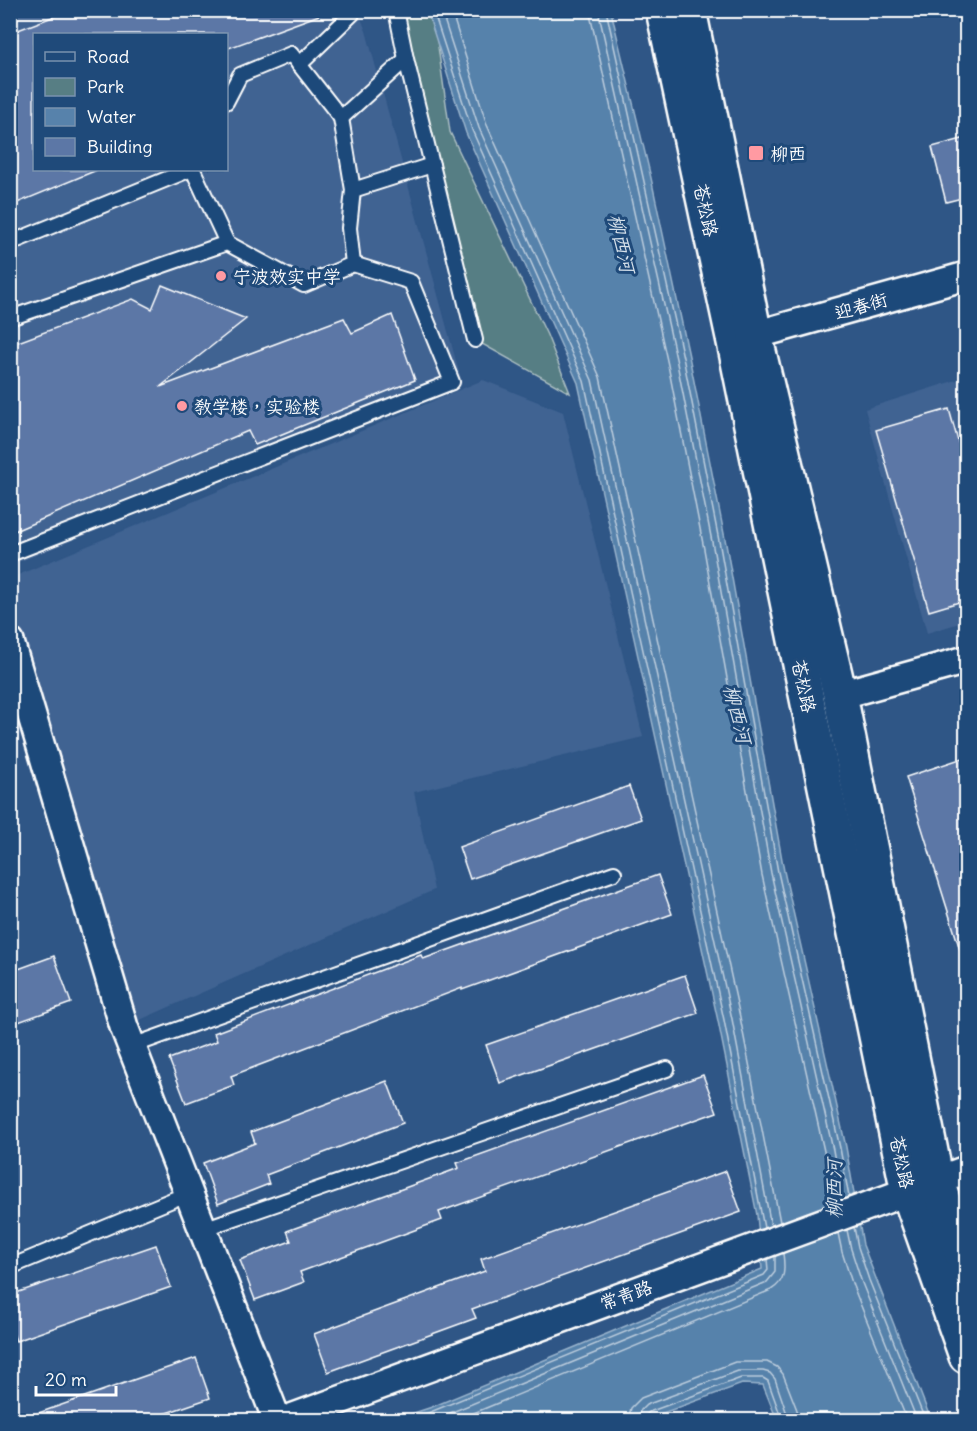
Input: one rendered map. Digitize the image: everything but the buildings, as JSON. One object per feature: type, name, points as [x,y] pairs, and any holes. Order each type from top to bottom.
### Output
[{"type":"main road","name":"苍松路","points":[[663,10],[736,354],[966,1356]]},
{"type":"main road","name":"苍松路","points":[[689,10],[755,335],[840,695],[926,1186],[966,1267]]},
{"type":"street","name":"迎春街","points":[[755,335],[966,276]]},
{"type":"street","points":[[10,642],[121,1016],[277,1420]]},
{"type":"street","points":[[840,695],[966,660]]},
{"type":"street","name":"常青路","points":[[286,1420],[926,1186]]},
{"type":"lane","points":[[299,65],[352,14],[351,10]]},
{"type":"lane","points":[[396,10],[475,340]]},
{"type":"lane","points":[[228,98],[240,75],[291,54],[341,118],[353,190],[349,228],[353,264]]},
{"type":"lane","points":[[341,118],[406,59]]},
{"type":"lane","points":[[353,190],[432,165]]},
{"type":"lane","points":[[10,243],[189,171]]},
{"type":"lane","points":[[10,554],[452,382],[411,282],[353,264],[304,285],[227,243],[191,171]]},
{"type":"lane","points":[[10,318],[227,243]]},
{"type":"lane","points":[[132,1046],[614,873]]},
{"type":"lane","points":[[203,1229],[667,1069]]},
{"type":"lane","points":[[10,1267],[189,1193]]},
{"type":"shaded area","name":"宁波效实中学","points":[[11,11],[358,11],[366,31],[462,383],[11,565]]},
{"type":"shaded area","points":[[966,377],[966,621],[927,633],[865,409]]},
{"type":"shaded area","points":[[483,380],[563,412],[643,737],[414,792],[434,890],[124,1027],[11,642],[11,578]]},
{"type":"green space","points":[[400,11],[433,11],[450,132],[547,335],[570,393],[475,340]]},
{"type":"water","name":"柳西河","points":[[427,11],[611,11],[651,178],[690,361],[726,544],[784,871],[846,1147],[863,1245],[931,1420],[777,1420],[763,1385],[742,1384],[644,1420],[393,1420],[432,1407],[762,1269],[757,1215],[718,1021],[578,383],[466,133]]},
{"type":"place","name":"柳西","points":[[756,153]]},
{"type":"place","name":"宁波效实中学","points":[[221,276]]},
{"type":"place","name":"教学楼，实验楼","points":[[182,406]]}]
